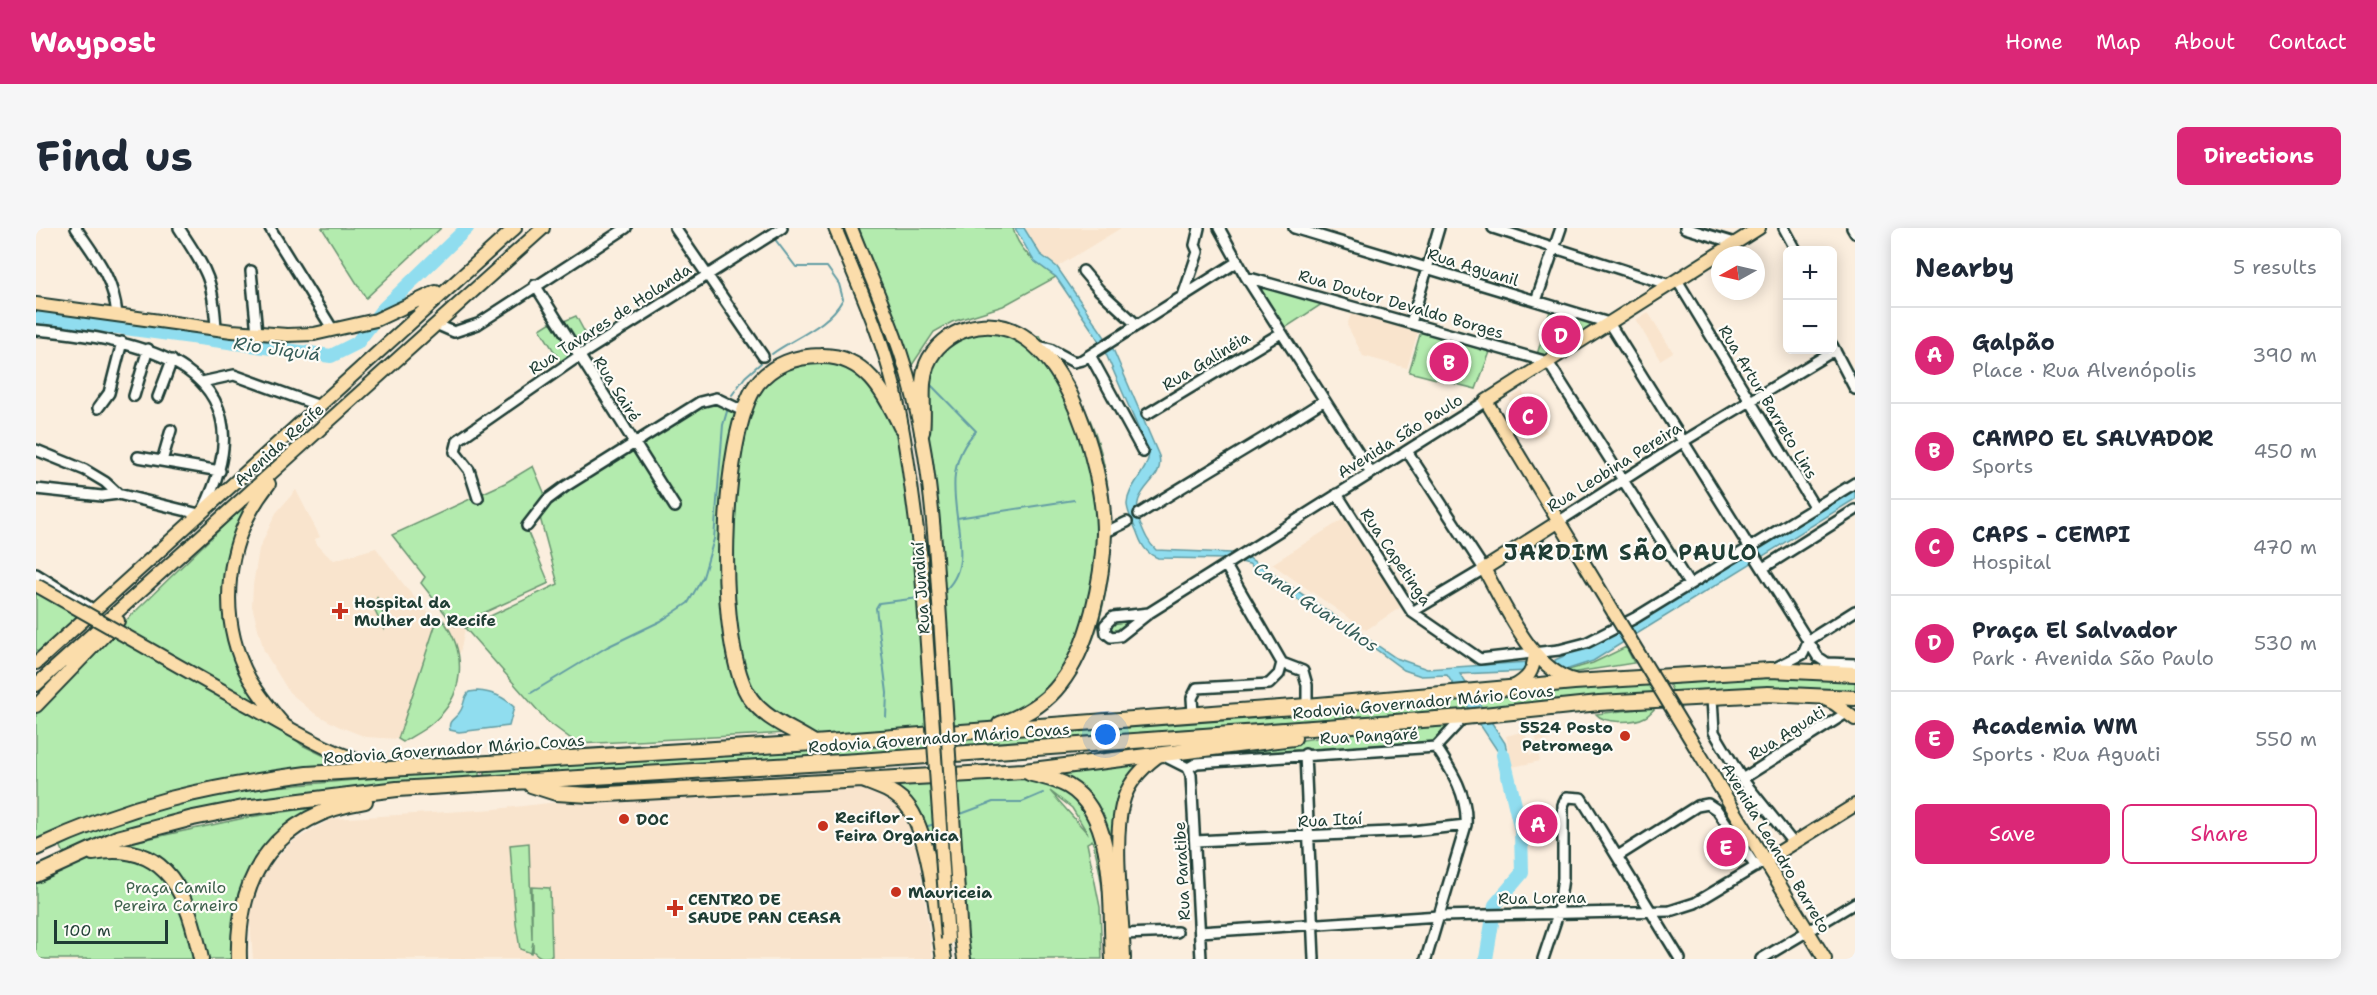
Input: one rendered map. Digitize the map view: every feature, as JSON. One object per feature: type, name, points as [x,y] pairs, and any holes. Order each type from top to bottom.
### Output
[{"type":"highway","points":[[922,432],[925,371],[930,358],[948,339],[970,328],[992,325],[1014,330],[1037,346],[1062,383],[1088,439],[1101,492],[1104,533],[1100,576],[1080,648],[1065,677],[1034,708],[985,730]]},
{"type":"highway","points":[[814,743],[758,707],[743,686],[736,670],[730,633],[726,552],[730,490],[743,411],[758,383],[772,370],[794,359],[825,356],[856,365],[876,381],[901,427]]},
{"type":"highway","name":"Rodovia Governador Mário Covas","points":[[36,848],[112,814],[187,793],[263,780],[387,768],[814,743],[1307,706],[1581,682],[1770,670],[1855,674]]},
{"type":"highway","name":"Rodovia Governador Mário Covas","points":[[36,875],[74,856],[135,832],[224,811],[440,786],[639,776],[1464,717],[1599,703],[1811,694],[1855,698]]},
{"type":"highway","points":[[520,782],[556,793],[590,795],[1024,771],[1304,736],[1375,723]]},
{"type":"highway","points":[[1024,771],[1069,787],[1079,795],[1098,821],[1106,856],[1113,959]]},
{"type":"highway","points":[[857,779],[880,786],[903,800],[921,827],[944,959]]},
{"type":"highway","points":[[239,959],[241,913],[245,893],[252,875],[277,843],[316,816],[336,808],[440,786]]},
{"type":"highway","points":[[74,856],[126,850],[147,856],[158,864],[172,878],[181,892],[201,959]]},
{"type":"main road","name":"Avenida Recife","points":[[36,663],[317,405],[515,228]]},
{"type":"main road","name":"Avenida Recife","points":[[36,685],[288,461],[543,228]]},
{"type":"main road","name":"Rua Jundiaí","points":[[835,228],[885,358],[901,427],[921,560],[950,959]]},
{"type":"main road","name":"Rua Jundiaí","points":[[851,228],[900,352],[922,432],[929,476],[964,959]]},
{"type":"main road","name":"Avenida São Paulo","points":[[1486,401],[1742,236],[1759,228]]},
{"type":"main road","points":[[36,304],[258,333],[314,334],[376,320],[454,283]]},
{"type":"main road","name":"Avenida Leandro Barreto","points":[[1486,401],[1699,753],[1761,864],[1825,959]]},
{"type":"main road","points":[[285,726],[262,698],[240,659],[230,617],[229,588],[231,561],[247,518],[288,461]]},
{"type":"main road","points":[[36,706],[131,607],[230,511]]},
{"type":"main road","name":"Rua Leobina Pereira","points":[[1484,569],[1558,522]]},
{"type":"main road","points":[[1484,569],[1538,661],[1562,677],[1581,682]]},
{"type":"main road","points":[[36,585],[314,744],[347,758],[387,768]]},
{"type":"main road","points":[[1511,688],[1529,678],[1538,661]]},
{"type":"main road","points":[[1811,694],[1824,698],[1852,716]]},
{"type":"main road","points":[[1124,959],[1119,841],[1123,802],[1134,779],[1160,755]]},
{"type":"main road","name":"Rua Lorena","points":[[1761,864],[1855,805]]},
{"type":"street","points":[[76,228],[107,275],[114,291],[117,314]]},
{"type":"street","points":[[179,228],[209,277],[214,294],[216,328]]},
{"type":"street","points":[[270,228],[333,330]]},
{"type":"street","points":[[438,325],[454,332],[478,324],[626,228]]},
{"type":"street","points":[[675,228],[763,356]]},
{"type":"street","name":"Rua Tavares de Holanda","points":[[478,498],[469,470],[456,452],[455,445],[458,440],[579,356],[782,228]]},
{"type":"street","points":[[1183,296],[1198,252],[1195,245],[1199,228]]},
{"type":"street","points":[[1219,228],[1246,277],[1371,473]]},
{"type":"street","name":"Rua Aguanil","points":[[1294,228],[1316,231],[1427,269],[1609,323]]},
{"type":"street","points":[[1411,323],[1439,228]]},
{"type":"street","points":[[1493,228],[1673,282]]},
{"type":"street","points":[[1536,301],[1561,228]]},
{"type":"street","points":[[1685,228],[1742,236]]},
{"type":"street","points":[[1784,228],[1794,246]]},
{"type":"street","points":[[1852,228],[1855,233]]},
{"type":"street","points":[[1037,346],[1050,349],[1074,362],[1112,342],[1237,262]]},
{"type":"street","points":[[251,271],[258,333]]},
{"type":"street","points":[[1083,271],[1099,290],[1137,325]]},
{"type":"street","name":"Rua Doutor Devaldo Borges","points":[[1246,277],[1548,362]]},
{"type":"street","name":"Rua Artur Barreto Lins","points":[[1673,282],[1815,508]]},
{"type":"street","name":"Rua Sairé","points":[[536,285],[634,445],[675,507]]},
{"type":"street","points":[[1609,323],[1822,660],[1855,664]]},
{"type":"street","points":[[36,330],[122,342],[148,349],[172,360],[202,382],[212,396],[223,428],[223,456],[220,471],[201,513],[118,494],[102,496],[36,489]]},
{"type":"street","name":"Rua Galinéia","points":[[1147,414],[1281,333]]},
{"type":"street","points":[[98,408],[109,393],[122,342]]},
{"type":"street","points":[[134,396],[148,349]]},
{"type":"street","points":[[1094,352],[1143,452]]},
{"type":"street","name":"Rua Leobina Pereira","points":[[1558,522],[1825,354]]},
{"type":"street","points":[[1837,354],[1855,389]]},
{"type":"street","points":[[158,397],[172,360]]},
{"type":"street","points":[[1548,362],[1689,584]]},
{"type":"street","points":[[202,382],[234,375],[317,405]]},
{"type":"street","points":[[527,526],[547,500],[566,486],[700,402],[711,399],[723,400],[743,411]]},
{"type":"street","points":[[1139,514],[1223,461],[1254,446],[1323,401]]},
{"type":"street","name":"Avenida São Paulo","points":[[1149,613],[1486,401]]},
{"type":"street","points":[[162,461],[171,430]]},
{"type":"street","points":[[36,450],[77,465],[105,482],[118,494]]},
{"type":"street","points":[[1407,451],[1484,569]]},
{"type":"street","points":[[138,457],[220,471]]},
{"type":"street","name":"Rua Capetinga","points":[[1337,494],[1412,612],[1480,658],[1538,661],[1586,643],[1635,618],[1751,549],[1855,483]]},
{"type":"street","points":[[1761,565],[1855,510]]},
{"type":"street","points":[[1104,533],[1127,522]]},
{"type":"street","points":[[1193,713],[1192,698],[1197,688],[1269,684],[1280,674],[1282,663],[1230,563]]},
{"type":"street","name":"Rua Leobina Pereira","points":[[1412,612],[1484,569]]},
{"type":"street","points":[[36,574],[94,609]]},
{"type":"street","points":[[1770,670],[1803,654],[1809,640],[1855,611]]},
{"type":"street","points":[[1282,663],[1303,671],[1307,685],[1307,706]]},
{"type":"street","points":[[1712,698],[1714,732],[1742,779],[1794,844]]},
{"type":"street","name":"Rua Aguati","points":[[1742,779],[1852,716]]},
{"type":"street","points":[[1436,747],[1464,717]]},
{"type":"street","name":"Rua Pangaré","points":[[1188,768],[1197,763],[1436,747],[1462,793],[1467,810],[1466,825],[1426,959]]},
{"type":"street","points":[[1305,754],[1314,959]]},
{"type":"street","points":[[1160,755],[1188,768]]},
{"type":"street","name":"Rua Paratibe","points":[[1188,768],[1192,781],[1201,959]]},
{"type":"street","points":[[1543,959],[1558,914],[1563,878],[1563,805],[1567,797],[1581,798],[1653,911],[1680,959]]},
{"type":"street","points":[[1618,856],[1697,806],[1708,804],[1717,810],[1761,864]]},
{"type":"street","name":"Rua Itaí","points":[[1195,842],[1412,831],[1466,825]]},
{"type":"street","name":"Rua Lorena","points":[[1200,932],[1439,916],[1681,909],[1761,864]]},
{"type":"street","points":[[1761,959],[1855,903]]},
{"type":"street","points":[[1123,934],[1177,932]]},
{"type":"shaded area","points":[[1024,228],[1121,228],[1055,268],[1040,254]]},
{"type":"shaded area","points":[[1352,312],[1418,332],[1407,368],[1363,356],[1347,325]]},
{"type":"shaded area","points":[[1648,312],[1673,352],[1660,360],[1636,320]]},
{"type":"shaded area","points":[[1522,391],[1547,432],[1535,439],[1509,399]]},
{"type":"shaded area","name":"Hospital da Mulher do Recife","points":[[296,490],[320,537],[315,539],[316,543],[327,555],[334,560],[376,548],[432,617],[465,628],[460,653],[421,669],[398,739],[366,737],[314,713],[289,692],[264,651],[252,606],[259,549],[276,513]]},
{"type":"shaded area","points":[[1345,518],[1401,607],[1366,630],[1272,564]]},
{"type":"shaded area","points":[[1543,723],[1549,740],[1537,742],[1533,727]]},
{"type":"shaded area","points":[[1525,731],[1530,755],[1538,752],[1540,761],[1512,767],[1506,736]]},
{"type":"shaded area","points":[[848,779],[885,793],[914,821],[933,959],[253,959],[249,909],[259,876],[292,842],[331,819],[496,809],[662,790]]},
{"type":"green space","points":[[322,228],[441,228],[366,298]]},
{"type":"green space","points":[[859,228],[1013,228],[1024,250],[1056,277],[1003,306],[952,322],[934,332],[910,368]]},
{"type":"green space","points":[[1267,286],[1322,304],[1282,330],[1260,291]]},
{"type":"green space","points":[[1550,311],[1587,321],[1590,327],[1541,359],[1536,358]]},
{"type":"green space","points":[[576,316],[591,344],[582,350],[564,321]]},
{"type":"green space","points":[[551,322],[574,357],[562,364],[540,329]]},
{"type":"green space","points":[[982,331],[1040,336],[1080,399],[1101,451],[1107,483],[1110,552],[1107,587],[1089,650],[1074,677],[1062,692],[1041,711],[1016,727],[814,743],[797,732],[743,686],[727,526],[749,397],[772,365],[802,358],[856,365],[892,406],[920,545],[934,551],[916,406],[917,367],[933,358],[950,339]]},
{"type":"green space","points":[[1421,331],[1490,352],[1476,389],[1409,372]]},
{"type":"green space","points":[[705,404],[723,405],[736,414],[729,479],[724,565],[727,648],[734,681],[751,709],[789,733],[578,744],[547,721],[465,628],[558,584],[538,510]]},
{"type":"green space","points":[[533,466],[546,497],[524,523],[549,583],[455,626],[421,583],[425,577],[392,535],[505,483]]},
{"type":"green space","points":[[249,501],[226,562],[225,591],[228,630],[286,731],[302,745],[343,765],[332,775],[187,794],[36,853],[36,708]]},
{"type":"green space","points":[[36,586],[83,614],[36,657]]},
{"type":"green space","points":[[377,598],[387,625],[384,630],[373,607]]},
{"type":"green space","points":[[443,620],[451,633],[459,661],[456,688],[451,701],[442,713],[428,727],[403,742],[398,739],[435,626]]},
{"type":"green space","points":[[1134,620],[1117,632],[1108,630],[1113,621]]},
{"type":"green space","points":[[1626,647],[1634,663],[1558,673],[1593,663]]},
{"type":"green space","points":[[1767,676],[1855,679],[1855,696],[1674,695],[1668,681]]},
{"type":"green space","points":[[1651,682],[1657,696],[962,745],[959,735]]},
{"type":"green space","points":[[1656,707],[1645,717],[1627,721],[1605,720],[1596,714]]},
{"type":"green space","points":[[1449,725],[1433,744],[1189,763],[1175,759],[1343,734]]},
{"type":"green space","points":[[929,736],[930,749],[485,780],[485,766]]},
{"type":"green space","points":[[1156,756],[1115,812],[1113,823],[1116,959],[1111,945],[1092,840],[1087,843],[1100,907],[1102,959],[969,959],[968,940],[941,943],[921,823],[872,778]],"holes":[[[1050,791],[1072,808],[1088,834]]]},
{"type":"green space","name":"Praça Camilo Pereira Carneiro","points":[[479,769],[479,782],[269,803],[105,848],[249,817],[332,805],[261,856],[236,959],[36,959],[36,875],[66,858],[62,844],[126,817],[187,800],[240,790]]},
{"type":"green space","points":[[529,843],[532,940],[532,887],[550,888],[552,956],[549,957],[541,957],[535,953],[533,942],[531,953],[520,949],[510,845]]},
{"type":"water","name":"Canal Guarulhos","points":[[1015,228],[1024,228],[1040,254],[1057,267],[1113,349],[1159,456],[1160,465],[1157,473],[1142,494],[1137,512],[1153,547],[1156,550],[1232,553],[1249,558],[1396,658],[1427,669],[1528,662],[1529,671],[1460,674],[1505,743],[1512,772],[1504,772],[1499,753],[1447,675],[1421,676],[1404,670],[1355,634],[1298,600],[1249,564],[1229,559],[1158,558],[1145,549],[1127,504],[1128,497],[1148,460],[1149,453],[1106,354],[1094,333],[1056,277],[1034,261]]},
{"type":"water","points":[[1855,485],[1855,499],[1593,661],[1556,673],[1555,660],[1640,621]]},
{"type":"water","points":[[477,691],[497,695],[514,707],[509,726],[459,732],[450,730],[451,721],[459,713],[467,694]]},
{"type":"waterway","name":"Rio Jiquiá","points":[[36,316],[331,356],[357,343],[382,310],[467,228]]},
{"type":"waterway","points":[[772,354],[820,324],[837,309],[843,299],[839,284],[827,267],[796,267],[774,238]]},
{"type":"waterway","points":[[732,395],[745,377],[762,362]]},
{"type":"waterway","points":[[930,384],[976,431],[961,452],[955,474],[960,559],[955,577],[942,593]]},
{"type":"waterway","points":[[531,693],[607,647],[661,621],[688,603],[703,577],[714,539],[723,425],[728,408]]},
{"type":"waterway","points":[[957,518],[1074,500]]},
{"type":"waterway","points":[[886,717],[887,693],[876,608],[879,603],[919,598]]},
{"type":"waterway","points":[[1486,959],[1495,905],[1522,873],[1521,830],[1503,755]]},
{"type":"waterway","points":[[958,815],[993,802],[1022,802],[1043,793]]},
{"type":"waterway","points":[[928,826],[935,824]]},
{"type":"place","name":"Praça El Salvador","points":[[1561,335]]},
{"type":"place","name":"CAMPO EL SALVADOR","points":[[1449,362]]},
{"type":"place","name":"CAPS - CEMPI","points":[[1528,416]]},
{"type":"place","name":"Hospital da Mulher do Recife","points":[[340,611]]},
{"type":"place","name":"5524 Posto Petromega","points":[[1625,736]]},
{"type":"place","name":"DOC","points":[[624,819]]},
{"type":"place","name":"Galpão","points":[[1538,824]]},
{"type":"place","name":"Reciflor - Feira Organica","points":[[823,826]]},
{"type":"place","name":"Academia WM","points":[[1726,847]]},
{"type":"place","name":"Mauriceia","points":[[896,892]]},
{"type":"place","name":"CENTRO DE SAUDE PAN CEASA","points":[[675,908]]},
{"type":"district","name":"JARDIM SÃO PAULO","points":[[1631,552]]}]
